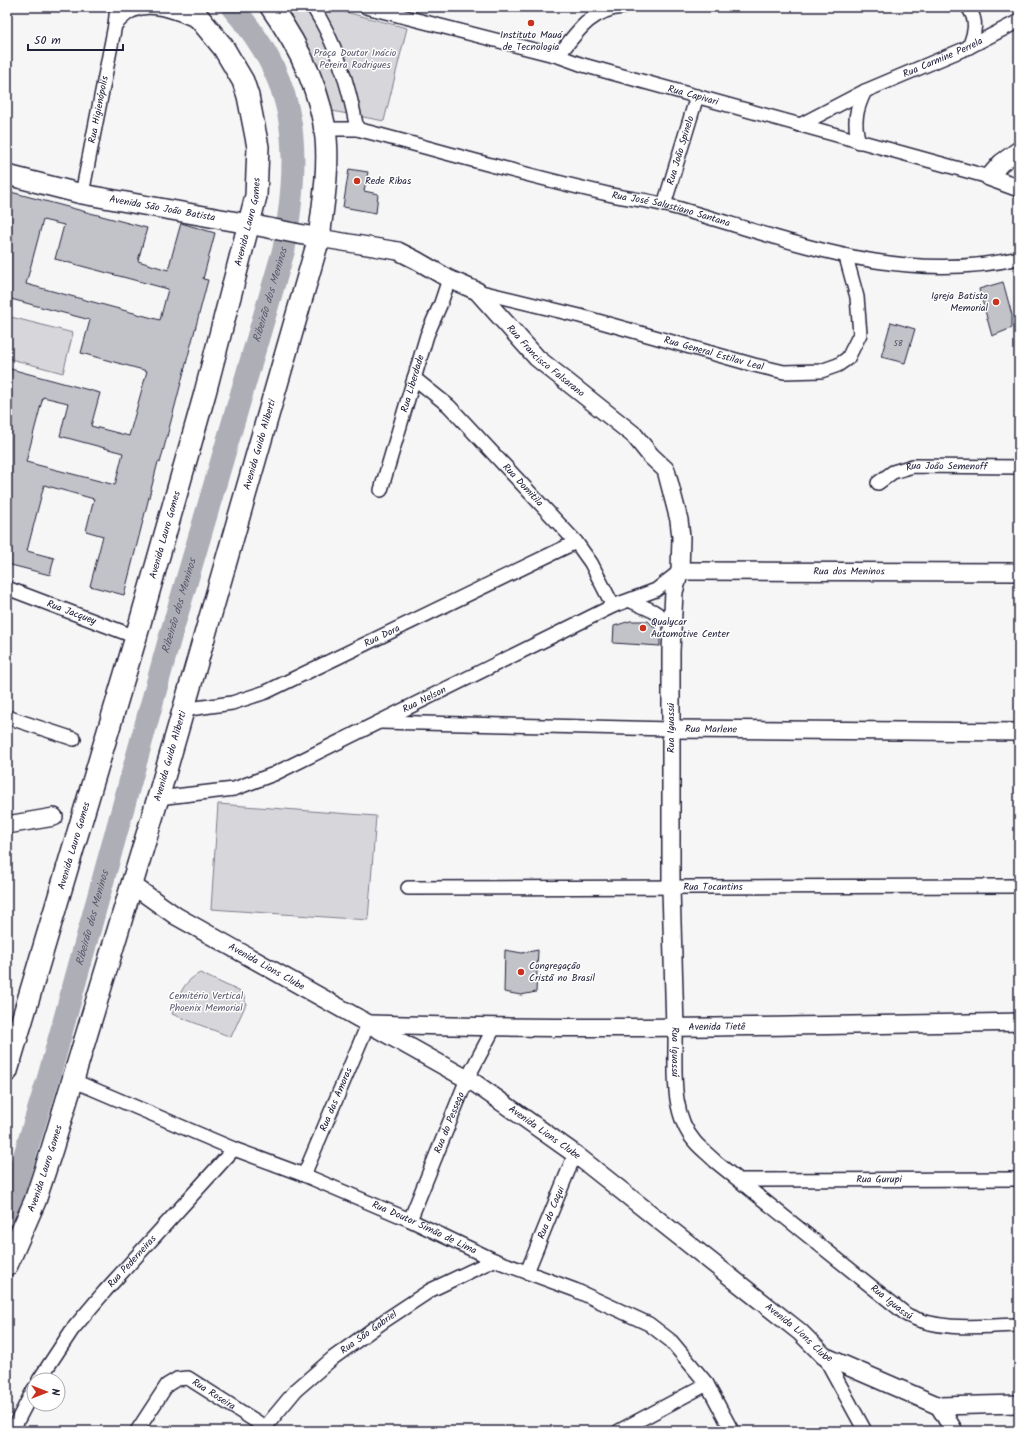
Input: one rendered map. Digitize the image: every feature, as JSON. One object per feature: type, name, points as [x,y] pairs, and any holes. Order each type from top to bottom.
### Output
[{"type":"main road","name":"Avenida Lauro Gomes","points":[[7,1071],[136,637],[205,393],[255,225],[258,147],[250,106],[243,81],[224,47],[190,7]]},
{"type":"main road","name":"Avenida Guido Aliberti","points":[[130,884],[158,798],[312,237],[326,168],[324,128],[311,79],[297,48],[271,7]]},
{"type":"main road","name":"Avenida São João Batista","points":[[7,175],[82,194],[255,225],[312,237]]},
{"type":"main road","name":"Avenida Lauro Gomes","points":[[7,1265],[35,1201],[130,884]]},
{"type":"street","name":"Rua Higienópolis","points":[[82,194],[115,26],[117,7]]},
{"type":"street","points":[[313,7],[342,66],[357,128]]},
{"type":"street","name":"Rua Capivari","points":[[366,7],[558,56],[583,65],[989,177],[1019,188]]},
{"type":"street","points":[[558,56],[586,23],[598,13],[611,8],[623,7]]},
{"type":"street","points":[[968,7],[976,24],[974,35],[969,47]]},
{"type":"street","points":[[115,26],[132,11],[151,8],[176,12],[204,24]]},
{"type":"street","name":"Rua Carmine Perrela","points":[[800,125],[865,91],[969,47],[1019,21]]},
{"type":"street","points":[[859,142],[855,122],[856,111],[865,91]]},
{"type":"street","name":"Rua João Spinelo","points":[[664,205],[697,96]]},
{"type":"street","name":"Rua José Salustiano Santana","points":[[324,128],[357,128],[613,196],[664,205],[846,257],[911,267],[990,265],[1019,258]]},
{"type":"street","points":[[989,177],[1001,164],[1019,150]]},
{"type":"street","name":"Rua Francisco Falsarano","points":[[312,237],[398,251],[449,279],[477,292],[537,358],[634,436],[651,456],[666,470],[679,520],[681,537],[680,571]]},
{"type":"street","name":"Rua General Estilav Leal","points":[[477,292],[580,316],[754,366],[784,372],[821,371],[838,365],[848,358],[860,334],[857,297],[846,257]]},
{"type":"street","name":"Rua Liberdade","points":[[381,490],[427,335],[441,303],[449,279]]},
{"type":"street","name":"Rua Domitila","points":[[414,378],[449,406],[576,542],[591,563],[613,606]]},
{"type":"street","name":"Rua João Semenoff","points":[[878,483],[893,472],[913,466],[1019,467]]},
{"type":"street","name":"Rua Dora","points":[[182,710],[232,703],[266,692],[576,542]]},
{"type":"street","name":"Rua dos Meninos","points":[[680,571],[1019,572]]},
{"type":"street","name":"Rua Nelson","points":[[158,798],[208,793],[251,784],[274,774],[613,606],[630,601],[656,590],[680,571]]},
{"type":"street","name":"Rua Iguassú","points":[[680,571],[674,592],[673,624],[671,729],[671,888],[677,1095],[680,1114],[686,1128],[695,1142],[739,1180],[907,1314],[919,1321],[952,1327],[1019,1325]]},
{"type":"street","name":"Rua Jacquey","points":[[7,588],[136,637]]},
{"type":"street","points":[[630,601],[653,611],[673,624]]},
{"type":"street","points":[[7,717],[74,740]]},
{"type":"street","name":"Rua Marlene","points":[[378,722],[671,729],[1019,732]]},
{"type":"street","points":[[7,825],[54,817]]},
{"type":"street","name":"Avenida Lions Clube","points":[[130,884],[176,916],[476,1084],[575,1154],[800,1332],[824,1356],[939,1406]]},
{"type":"street","name":"Rua Tocantins","points":[[408,888],[1019,886]]},
{"type":"street","name":"Avenida Tietê","points":[[368,1024],[494,1028],[675,1028],[1019,1022]]},
{"type":"street","name":"Rua das Amoras","points":[[304,1175],[368,1024]]},
{"type":"street","name":"Rua do Pessego","points":[[410,1220],[467,1080],[494,1028]]},
{"type":"street","name":"Rua Doutor Simão de Lima","points":[[72,1080],[234,1149],[304,1175],[410,1220],[494,1260],[575,1290],[649,1324],[671,1341],[707,1384],[732,1431]]},
{"type":"street","name":"Rua Pederneiras","points":[[44,1372],[72,1330],[105,1291],[234,1149]]},
{"type":"street","name":"Rua do Caqui","points":[[527,1272],[575,1154]]},
{"type":"street","name":"Rua Gurupi","points":[[739,1180],[1019,1180]]},
{"type":"street","name":"Rua São Gabriel","points":[[263,1429],[296,1390],[333,1358],[431,1290],[494,1260]]},
{"type":"street","points":[[824,1356],[865,1431]]},
{"type":"street","name":"Rua Roseira","points":[[137,1431],[167,1386],[177,1379],[188,1378],[263,1429]]},
{"type":"street","points":[[619,1431],[707,1384]]},
{"type":"street","points":[[12,1431],[26,1404]]},
{"type":"street","points":[[954,1431],[939,1406],[1019,1404]]},
{"type":"green space","name":"Praça Doutor Inácio Pereira Rodrigues","points":[[326,7],[407,28],[384,121],[332,111],[286,8]]},
{"type":"green space","points":[[7,316],[73,333],[63,373],[7,358]]},
{"type":"green space","points":[[218,804],[376,816],[368,920],[211,909]]},
{"type":"green space","name":"Cemitério Vertical Phoenix Memorial","points":[[200,973],[243,993],[246,1004],[231,1037],[172,1014],[182,990],[189,981]]},
{"type":"building","name":"Rede Ribas","points":[[349,169],[368,172],[364,191],[378,194],[376,213],[343,207]]},
{"type":"building","points":[[7,191],[147,228],[138,261],[168,270],[181,223],[215,233],[203,279],[208,280],[160,463],[158,462],[124,595],[90,586],[103,536],[86,531],[94,499],[44,485],[27,551],[54,558],[50,575],[7,564],[7,368],[100,393],[91,426],[129,436],[147,371],[81,353],[90,320],[7,298]],"holes":[[[43,220],[64,225],[55,259],[168,289],[160,320],[26,284]],[[43,397],[68,403],[60,436],[123,453],[115,485],[26,462]]]},
{"type":"building","name":"Igreja Batista Memorial","points":[[1003,282],[1012,315],[1012,328],[992,336],[979,289]]},
{"type":"building","points":[[891,322],[915,329],[905,363],[881,357]]},
{"type":"building","points":[[630,621],[648,621],[657,630],[660,636],[660,646],[613,643],[614,626]]},
{"type":"building","name":"Congregação Cristã no Brasil","points":[[505,950],[522,953],[538,950],[536,992],[521,995],[504,992]]},
{"type":"waterway","name":"Ribeirão dos Meninos","points":[[7,1213],[49,1076],[169,641],[284,249],[292,181],[293,150],[290,120],[283,92],[271,64],[255,36],[232,7]]},
{"type":"place","name":"Instituto Mauá de Tecnologia","points":[[531,23]]},
{"type":"place","name":"Rede Ribas","points":[[357,181]]},
{"type":"place","name":"Igreja Batista Memorial","points":[[996,302]]},
{"type":"place","name":"Qualycar Automotive Center","points":[[643,628]]},
{"type":"place","name":"Congregação Cristã no Brasil","points":[[521,972]]}]
